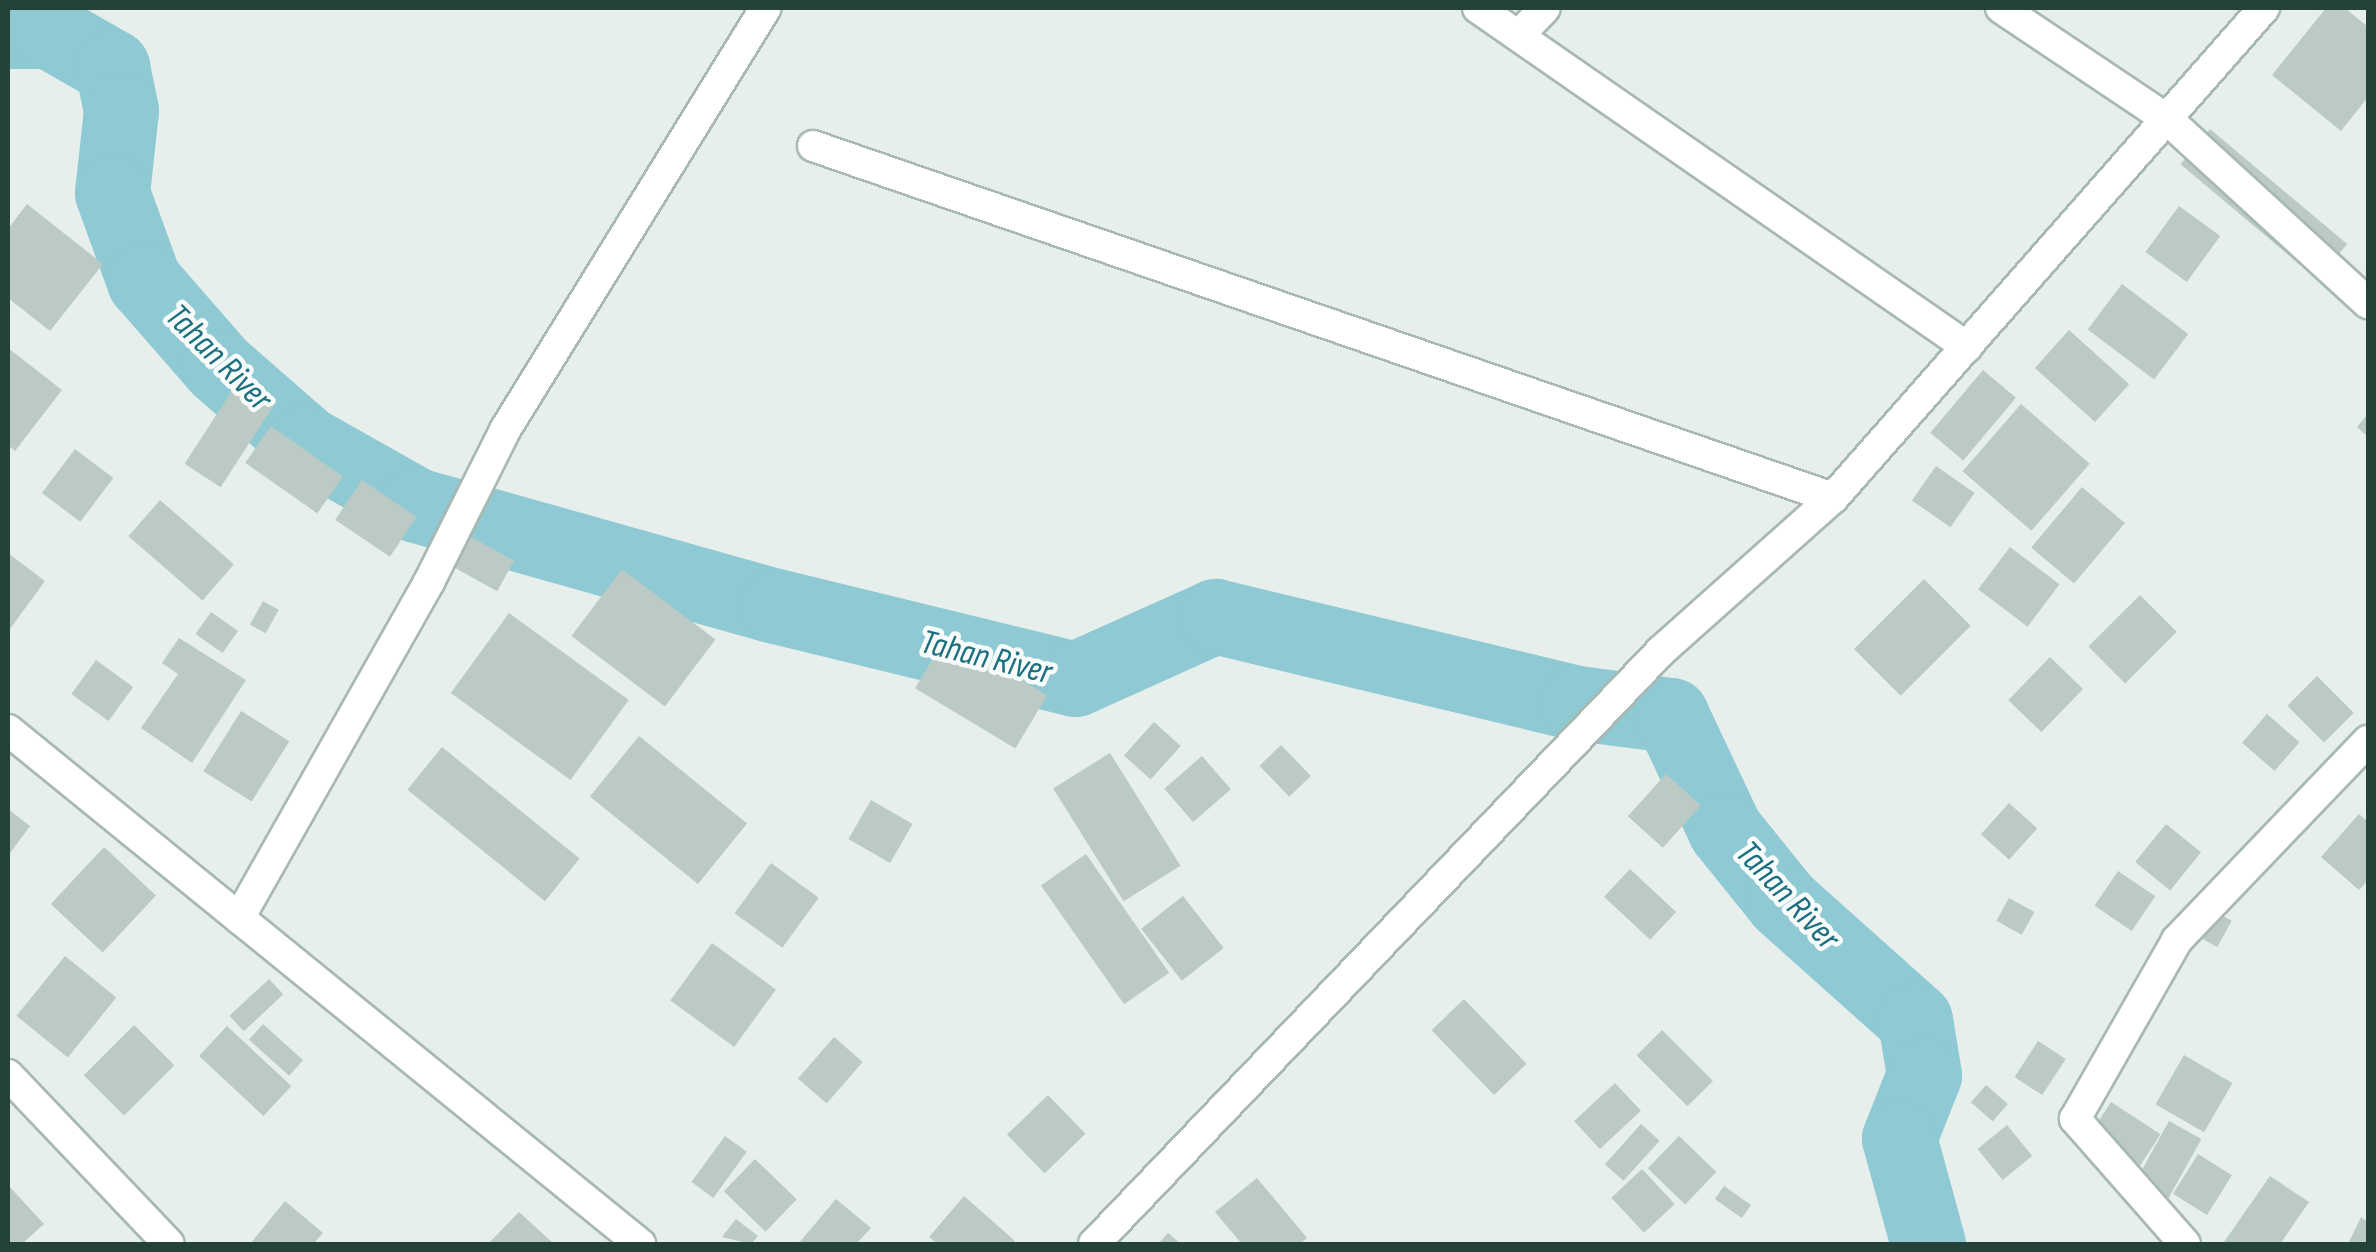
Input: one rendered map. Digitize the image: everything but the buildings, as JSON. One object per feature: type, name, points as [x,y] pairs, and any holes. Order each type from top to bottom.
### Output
[{"type":"street","points":[[240,918],[429,582],[505,430],[766,8]]},
{"type":"street","points":[[1478,8],[1967,347]]},
{"type":"street","points":[[1519,36],[1545,8]]},
{"type":"street","points":[[2001,8],[2166,119],[2368,303]]},
{"type":"street","points":[[1094,1244],[1482,843],[1661,651],[1833,498],[2264,8]]},
{"type":"street","points":[[813,146],[1833,498]]},
{"type":"street","points":[[8,730],[640,1244]]},
{"type":"street","points":[[2185,1244],[2075,1119],[2178,940],[2368,740]]},
{"type":"street","points":[[8,1075],[169,1244]]},
{"type":"waterway","name":"Tahan River","points":[[8,31],[49,31],[112,67],[121,110],[112,193],[144,281],[219,367],[306,443],[416,505],[776,606],[1075,679],[1215,616],[1577,703],[1671,715],[1725,830],[1783,902],[1915,1020],[1924,1075],[1899,1138],[1928,1244]]}]
